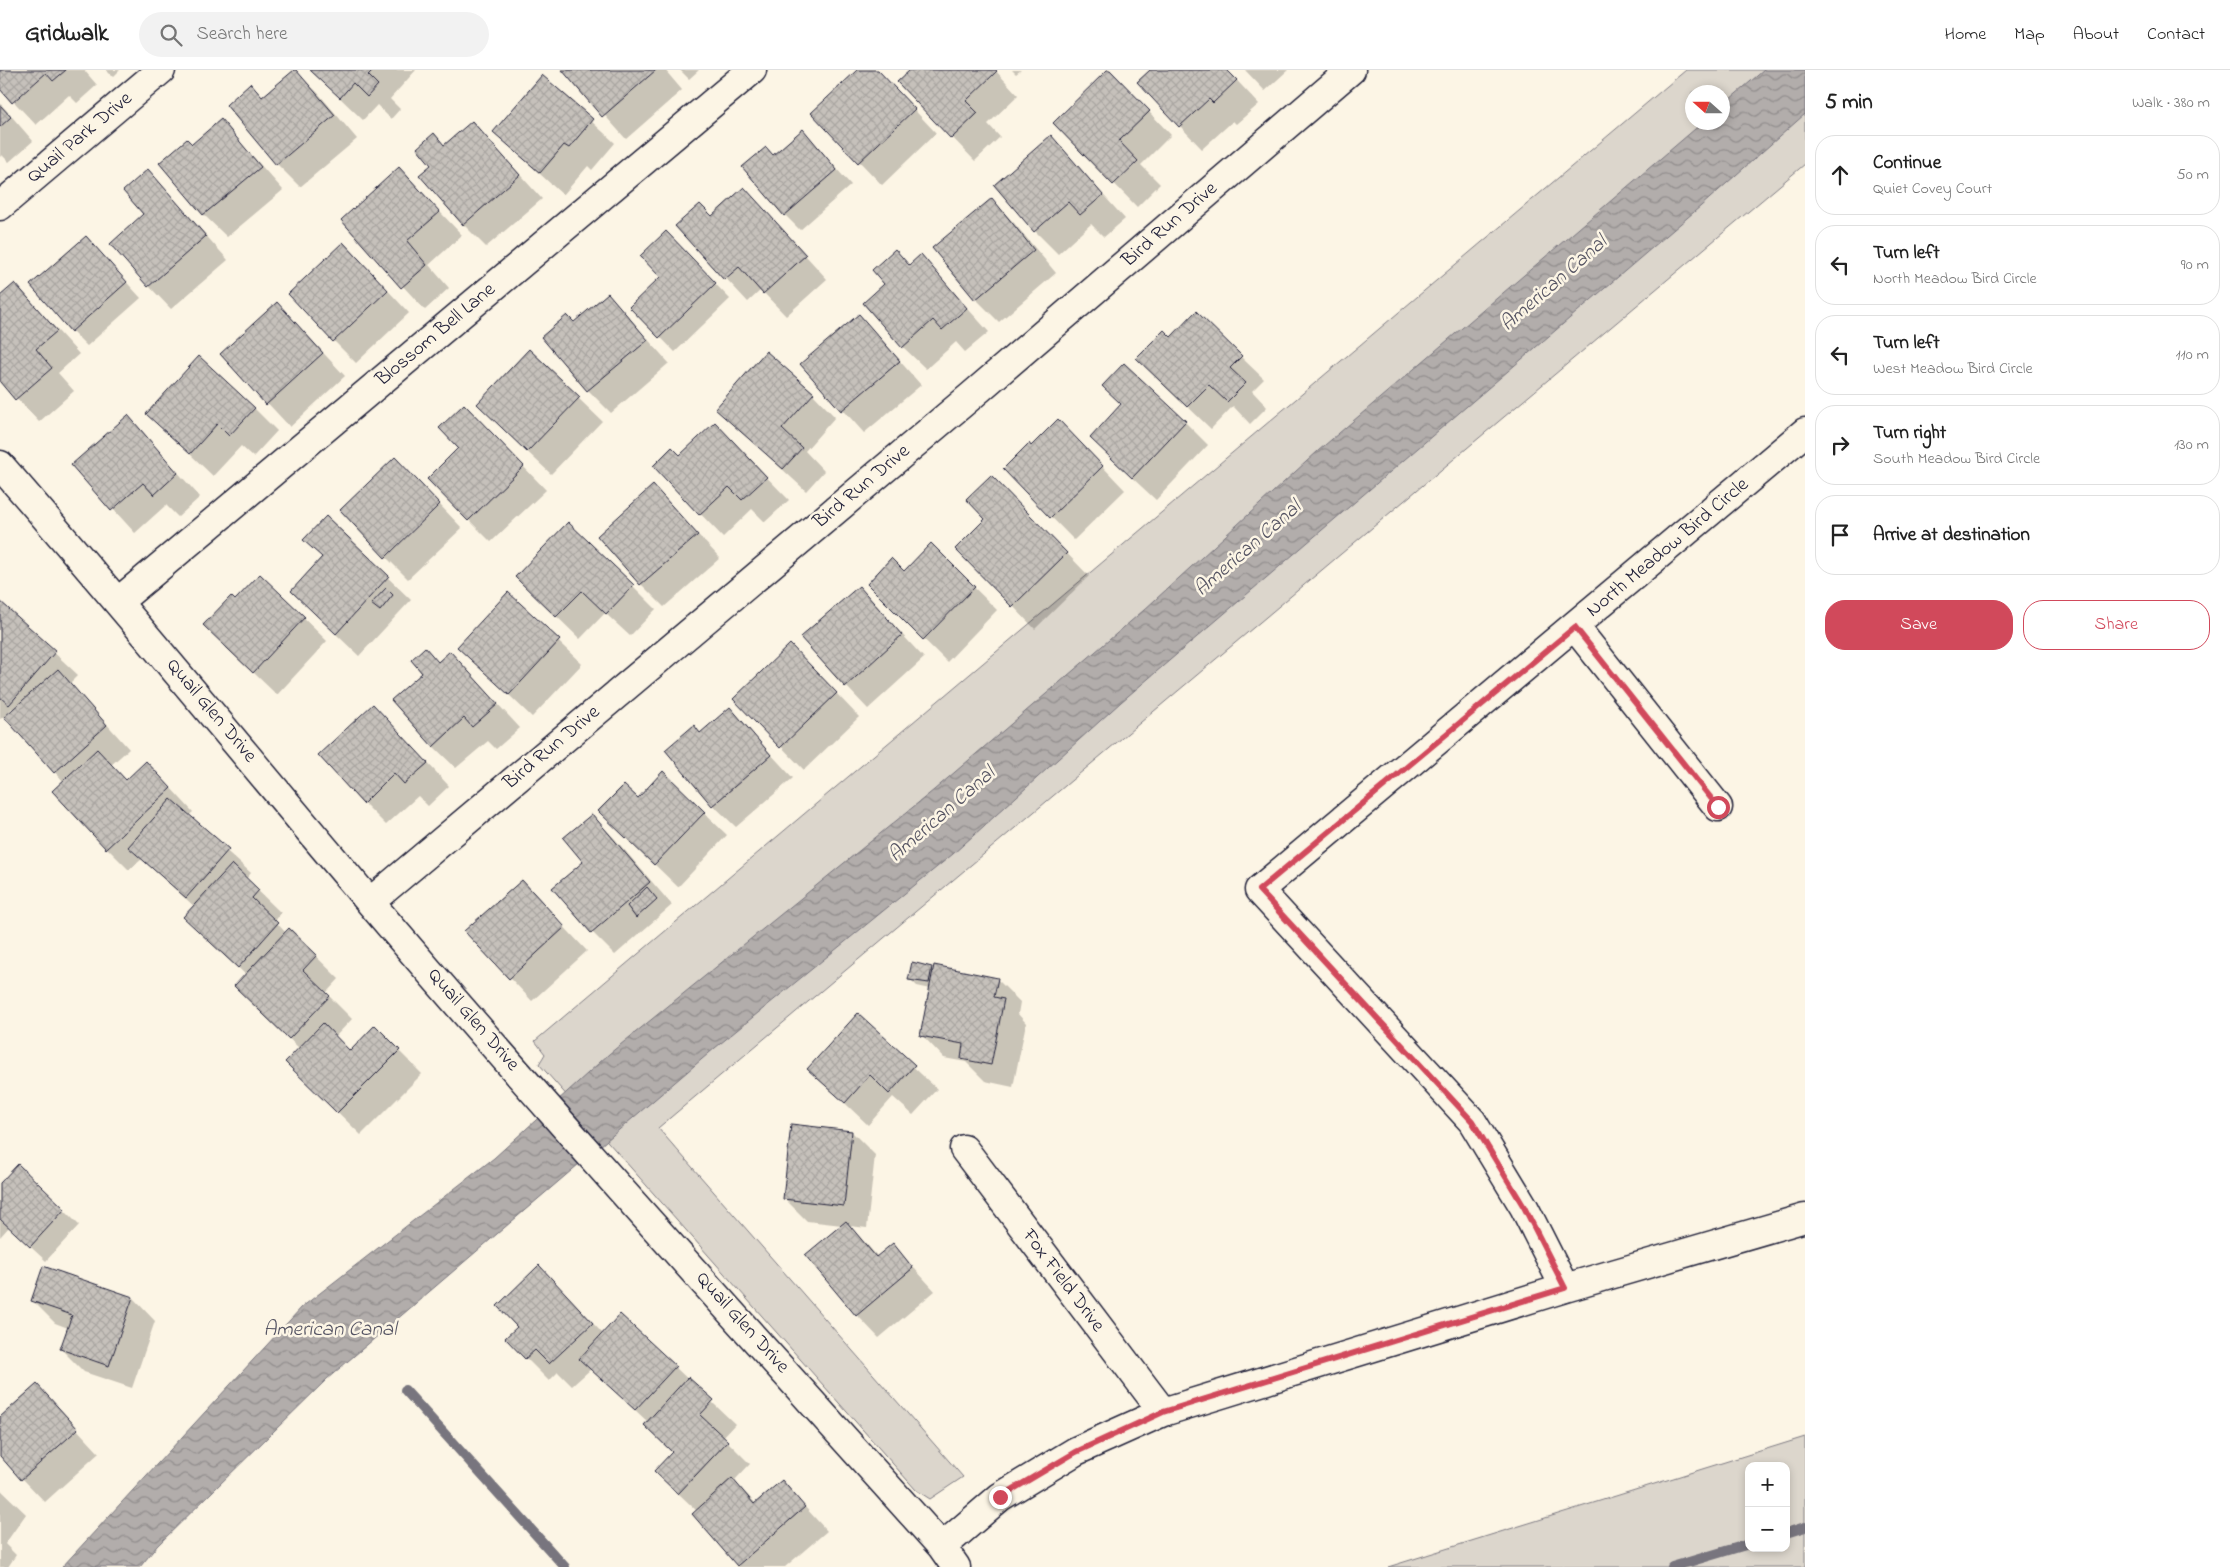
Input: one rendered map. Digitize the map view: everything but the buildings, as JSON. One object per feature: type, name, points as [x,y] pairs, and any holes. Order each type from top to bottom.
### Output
[{"type":"street","name":"Quail Park Drive","points":[[0,206],[161,70]]},
{"type":"street","name":"Blossom Bell Lane","points":[[119,601],[752,70]]},
{"type":"street","name":"Bird Run Drive","points":[[370,902],[970,396],[1351,70]]},
{"type":"street","name":"North Meadow Bird Circle","points":[[1565,1288],[1524,1207],[1472,1121],[1259,890],[1575,627],[1805,432]]},
{"type":"street","name":"Quail Glen Drive","points":[[0,465],[119,601],[370,902],[949,1557]]},
{"type":"street","points":[[1575,627],[1718,807]]},
{"type":"street","name":"Fox Field Drive","points":[[964,1149],[1163,1412]]},
{"type":"street","points":[[949,1557],[1000,1497],[1076,1452],[1163,1412],[1565,1288],[1805,1218]]},
{"type":"shaded area","points":[[1686,70],[1805,70],[1805,164],[658,1128],[963,1477],[930,1499],[916,1490],[539,1064],[545,1054],[535,1041]]},
{"type":"shaded area","points":[[1805,1437],[1805,1567],[1388,1567]]},
{"type":"water","name":"American Canal","points":[[1764,70],[1805,70],[1805,114],[1701,206],[1121,702],[953,854],[715,1048],[327,1379],[157,1546],[140,1567],[62,1567],[302,1307],[494,1158],[609,1054],[934,790],[1144,610],[1318,451],[1694,130],[1730,130],[1730,99]]},
{"type":"waterway","points":[[405,1390],[565,1567]]},
{"type":"waterway","points":[[1790,1532],[1805,1527]]},
{"type":"waterway","points":[[1672,1567],[1745,1545]]},
{"type":"route","points":[[1000,1497],[1076,1452],[1163,1412],[1565,1288],[1524,1207],[1472,1121],[1259,890],[1575,627],[1718,807]]}]
